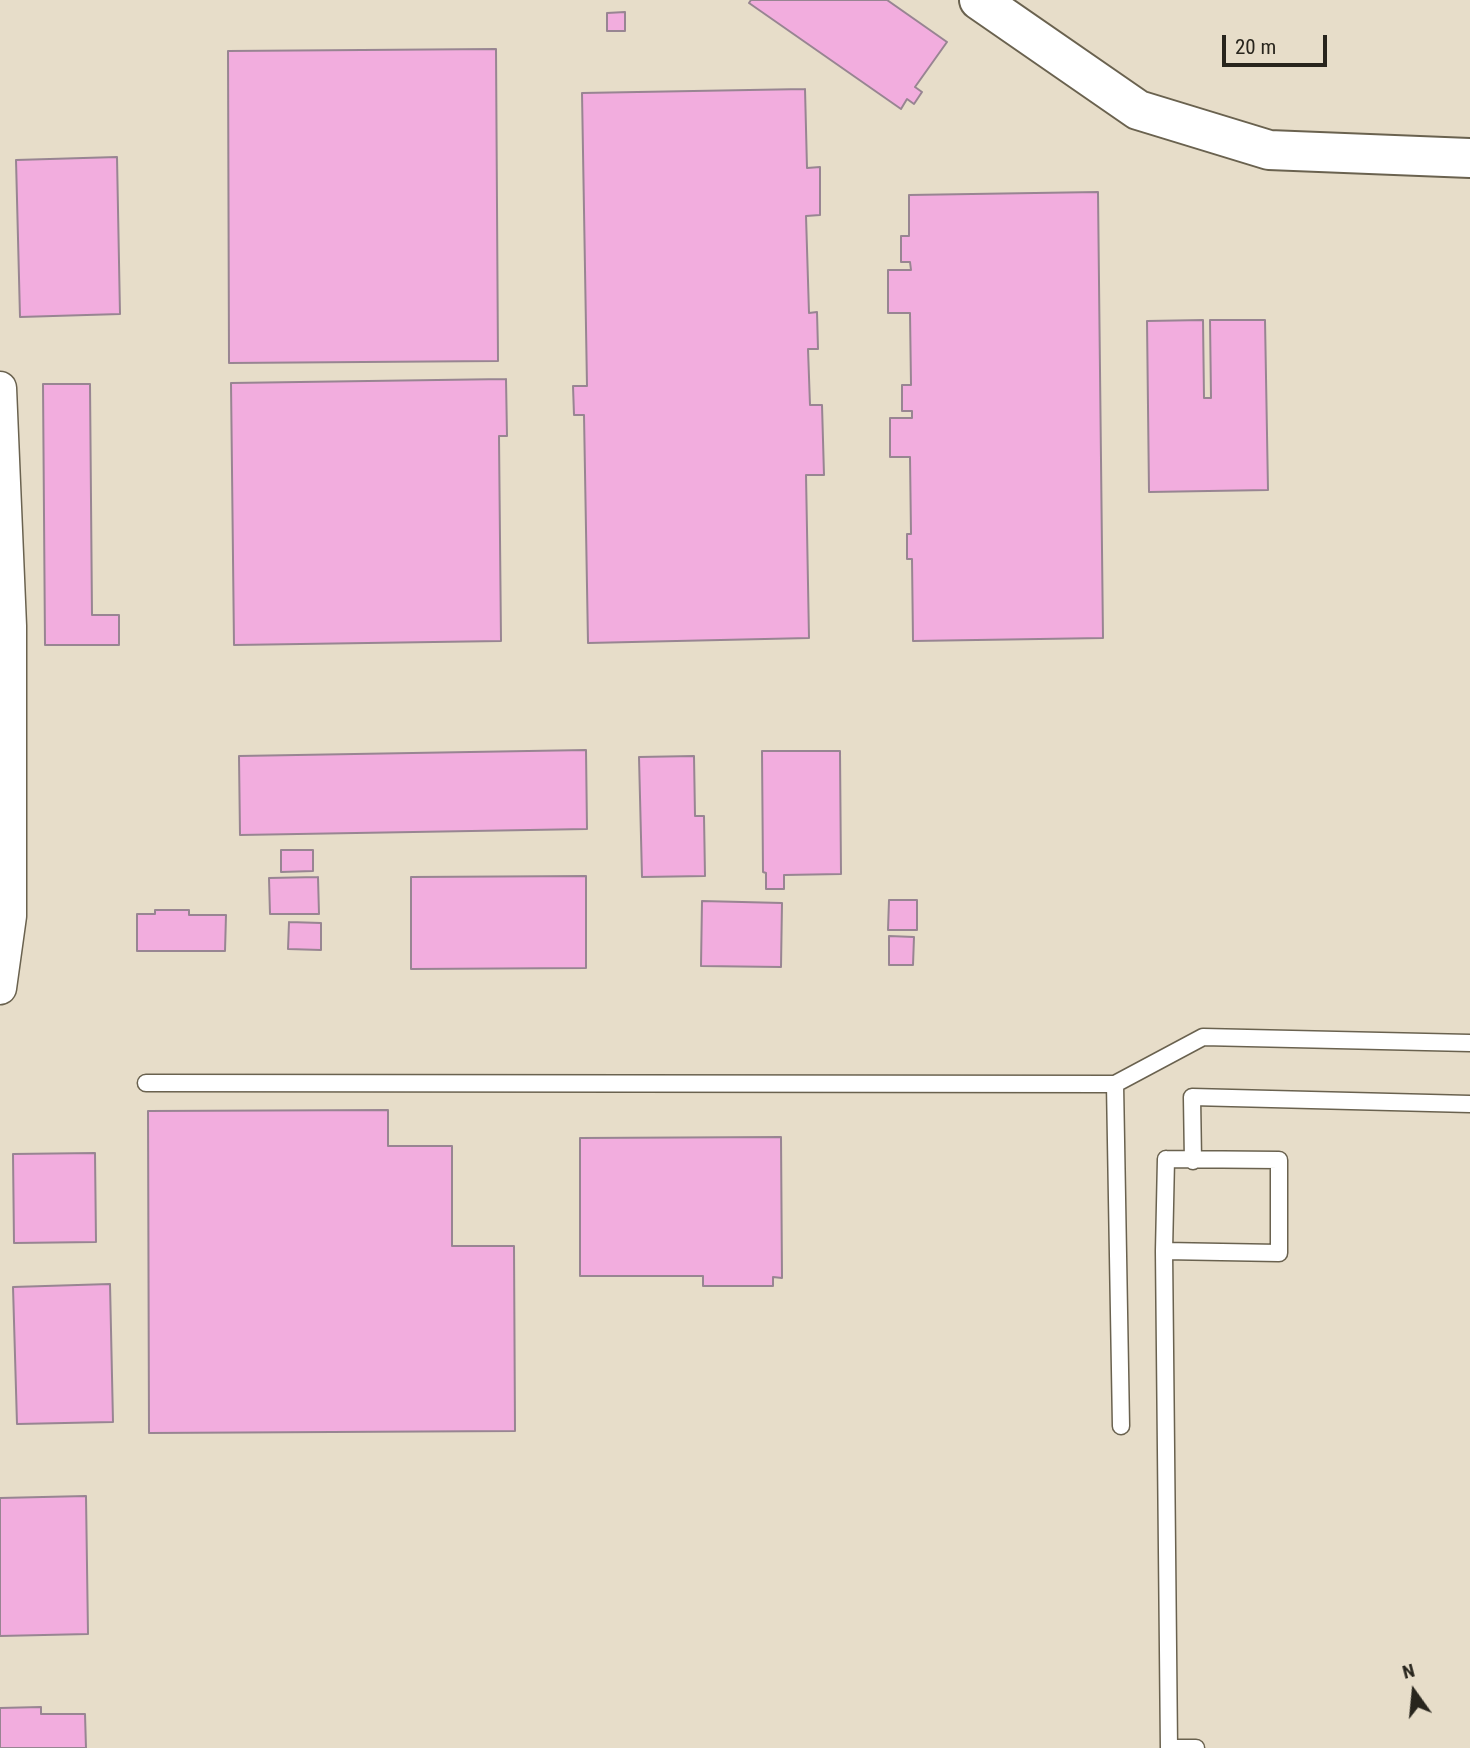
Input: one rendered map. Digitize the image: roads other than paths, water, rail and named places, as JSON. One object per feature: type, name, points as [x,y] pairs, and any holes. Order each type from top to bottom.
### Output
[{"type":"street","points":[[979,0],[1138,110],[1269,150],[1470,158]]},
{"type":"street","points":[[0,388],[10,916],[0,988]]},
{"type":"lane","points":[[146,1083],[1115,1084],[1203,1037],[1470,1043]]},
{"type":"lane","points":[[1115,1084],[1121,1426]]},
{"type":"lane","points":[[1193,1161],[1192,1097],[1470,1104]]},
{"type":"lane","points":[[1164,1251],[1279,1253],[1279,1160],[1166,1159],[1164,1251],[1169,1748],[1196,1748]]}]
